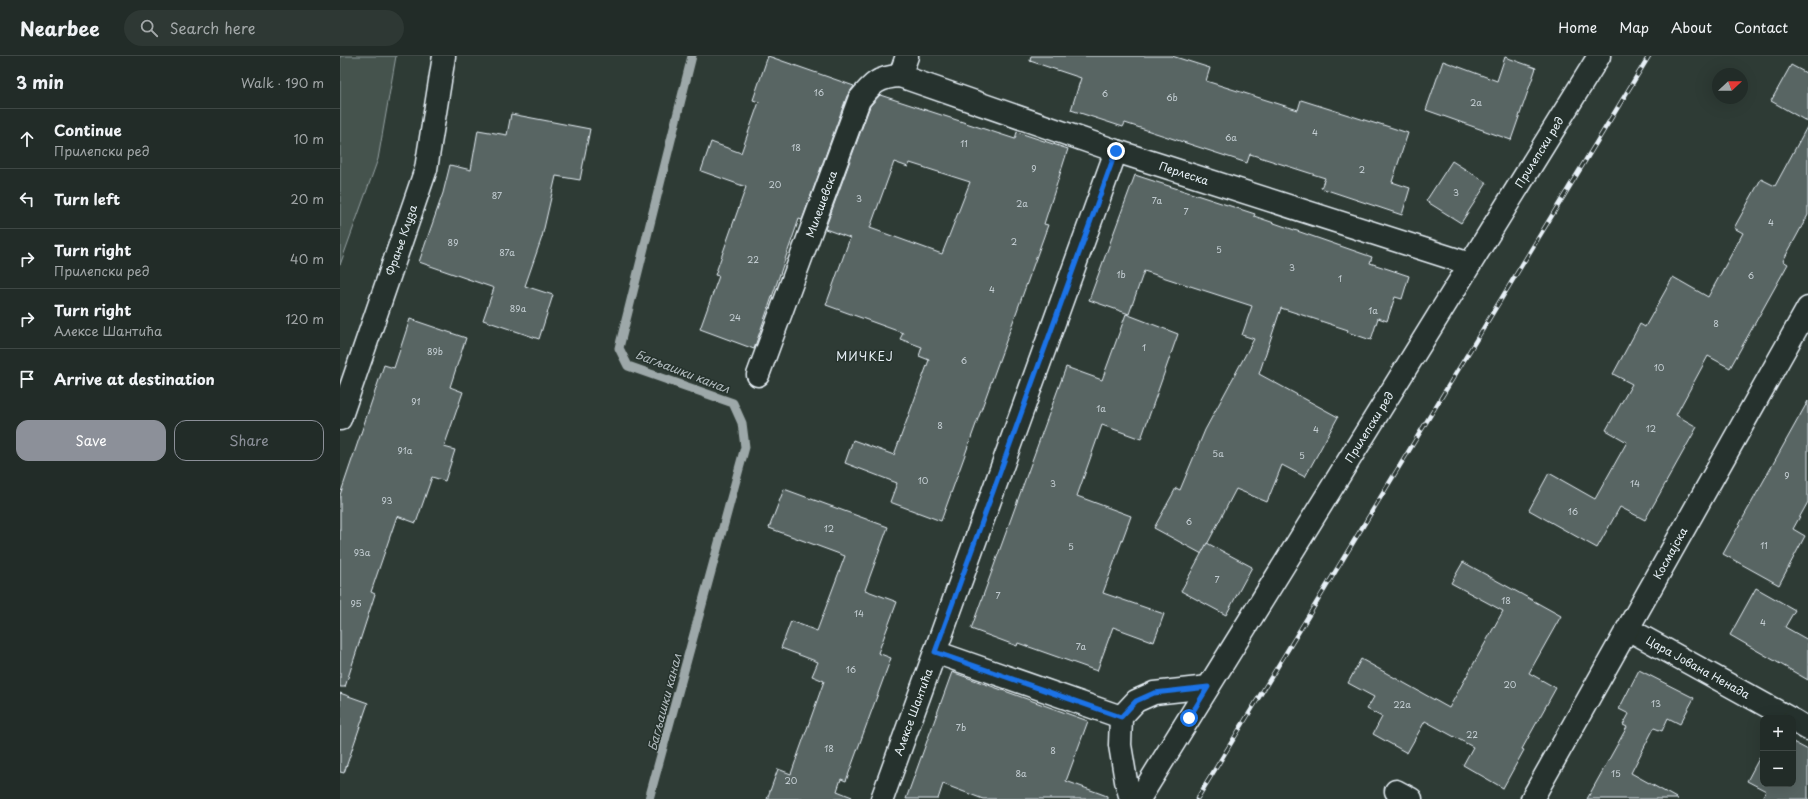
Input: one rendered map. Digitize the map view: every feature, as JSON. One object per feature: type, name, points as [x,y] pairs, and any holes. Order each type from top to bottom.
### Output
[{"type":"street","name":"Фрање Клуза","points":[[340,419],[426,169],[444,56]]},
{"type":"street","points":[[900,76],[907,56]]},
{"type":"street","name":"Прилепски ред","points":[[1139,799],[1599,56]]},
{"type":"street","name":"Перлеска","points":[[900,76],[1116,151],[1470,264]]},
{"type":"street","name":"Милешевска","points":[[758,375],[859,100],[870,86],[886,77],[900,76]]},
{"type":"street","name":"Алексе Шантића","points":[[882,799],[1116,151]]},
{"type":"street","name":"Космајска","points":[[1532,799],[1808,308]]},
{"type":"street","name":"Цара Јована Ненада","points":[[1628,628],[1784,715]]},
{"type":"street","points":[[935,652],[1121,717]]},
{"type":"street","points":[[1131,799],[1126,781],[1120,745],[1121,717],[1136,701],[1154,693],[1208,687]]},
{"type":"street","points":[[1796,722],[1808,729]]},
{"type":"shaded area","points":[[340,56],[396,56],[378,159],[340,265]]},
{"type":"building","points":[[768,56],[854,86],[847,96],[802,220],[799,219],[754,349],[700,329],[719,276],[715,275],[746,187],[701,171],[711,142],[741,153],[759,102],[753,100]]},
{"type":"building","points":[[1031,56],[1172,56],[1210,68],[1206,81],[1298,110],[1301,100],[1408,133],[1392,182],[1410,188],[1402,215],[1321,188],[1325,178],[1250,154],[1247,163],[1125,123],[1123,127],[1071,110],[1081,78],[1030,61]]},
{"type":"building","points":[[1505,57],[1536,68],[1511,140],[1426,110],[1443,61],[1497,81]]},
{"type":"building","points":[[1791,65],[1808,74],[1808,122],[1771,101]]},
{"type":"building","points":[[880,95],[1015,139],[1017,132],[1068,149],[1044,224],[1048,225],[941,521],[890,502],[897,483],[845,463],[853,440],[894,455],[929,360],[919,356],[922,347],[900,339],[903,333],[826,305],[850,238],[825,229],[870,106]],"holes":[[[894,162],[908,167],[910,163],[970,182],[942,254],[870,228]]]},
{"type":"building","points":[[511,114],[590,129],[580,180],[556,176],[542,237],[525,286],[553,295],[539,339],[483,320],[494,288],[419,262],[443,193],[450,165],[471,170],[478,130],[507,135]]},
{"type":"building","points":[[1808,125],[1808,215],[1783,261],[1788,264],[1730,368],[1708,356],[1676,415],[1697,427],[1645,520],[1620,507],[1597,548],[1529,510],[1549,473],[1595,499],[1627,442],[1606,430],[1632,384],[1613,374],[1640,324],[1645,327],[1673,277],[1708,297],[1743,233],[1734,228],[1761,179],[1775,186]]},
{"type":"building","points":[[1452,161],[1487,183],[1461,223],[1426,201]]},
{"type":"building","points":[[1135,175],[1255,214],[1254,216],[1372,257],[1370,263],[1409,276],[1402,299],[1395,297],[1387,321],[1378,318],[1371,340],[1347,332],[1348,330],[1281,308],[1259,374],[1338,417],[1305,477],[1282,465],[1267,502],[1236,489],[1202,554],[1154,528],[1176,488],[1180,490],[1205,430],[1254,339],[1242,335],[1252,306],[1144,271],[1129,314],[1089,300]]},
{"type":"building","points":[[1126,314],[1178,334],[1141,439],[1102,425],[1077,496],[1131,516],[1103,593],[1164,614],[1154,642],[1113,627],[1097,671],[1018,643],[1017,646],[971,629],[1066,367],[1102,380]]},
{"type":"building","points":[[410,319],[466,338],[450,387],[463,392],[444,447],[455,450],[445,481],[432,477],[416,523],[397,516],[371,592],[375,594],[345,687],[340,687],[340,495],[384,365],[394,368]]},
{"type":"building","points":[[1808,401],[1808,502],[1793,529],[1805,536],[1779,585],[1723,554]]},
{"type":"building","points":[[784,489],[888,527],[865,590],[897,602],[878,653],[891,658],[846,781],[841,779],[837,791],[852,797],[851,799],[767,799],[778,769],[791,774],[824,681],[812,676],[818,662],[781,648],[791,621],[817,631],[845,556],[769,528]]},
{"type":"building","points":[[1207,543],[1252,567],[1226,615],[1181,591]]},
{"type":"building","points":[[1463,562],[1561,616],[1529,673],[1556,688],[1522,749],[1524,750],[1503,788],[1463,765],[1473,747],[1425,721],[1407,753],[1373,734],[1382,717],[1367,709],[1374,697],[1348,683],[1361,659],[1449,708],[1503,611],[1451,583]]},
{"type":"building","points":[[1756,588],[1795,610],[1785,627],[1808,640],[1808,680],[1730,635]]},
{"type":"building","points":[[1639,670],[1694,698],[1680,724],[1668,718],[1662,731],[1654,728],[1631,773],[1678,799],[1587,799],[1627,727],[1623,725],[1629,714],[1619,709]]},
{"type":"building","points":[[952,672],[1088,721],[1066,781],[1107,796],[1107,799],[983,799],[943,784],[938,799],[906,799]]},
{"type":"building","points":[[340,693],[368,703],[344,773],[340,772]]},
{"type":"building","points":[[1796,744],[1808,750],[1808,799],[1761,799],[1766,791],[1747,781],[1760,757],[1760,787],[1796,787]]},
{"type":"waterway","name":"Багљашки канал","points":[[649,799],[745,447],[742,423],[733,403],[628,366],[619,348],[692,56]]},
{"type":"railway","points":[[1197,799],[1649,56]]},
{"type":"district","name":"МИЧКЕЈ","points":[[865,356]]},
{"type":"route","points":[[1116,151],[935,652],[1121,717],[1136,701],[1154,693],[1208,687],[1189,718]]}]
